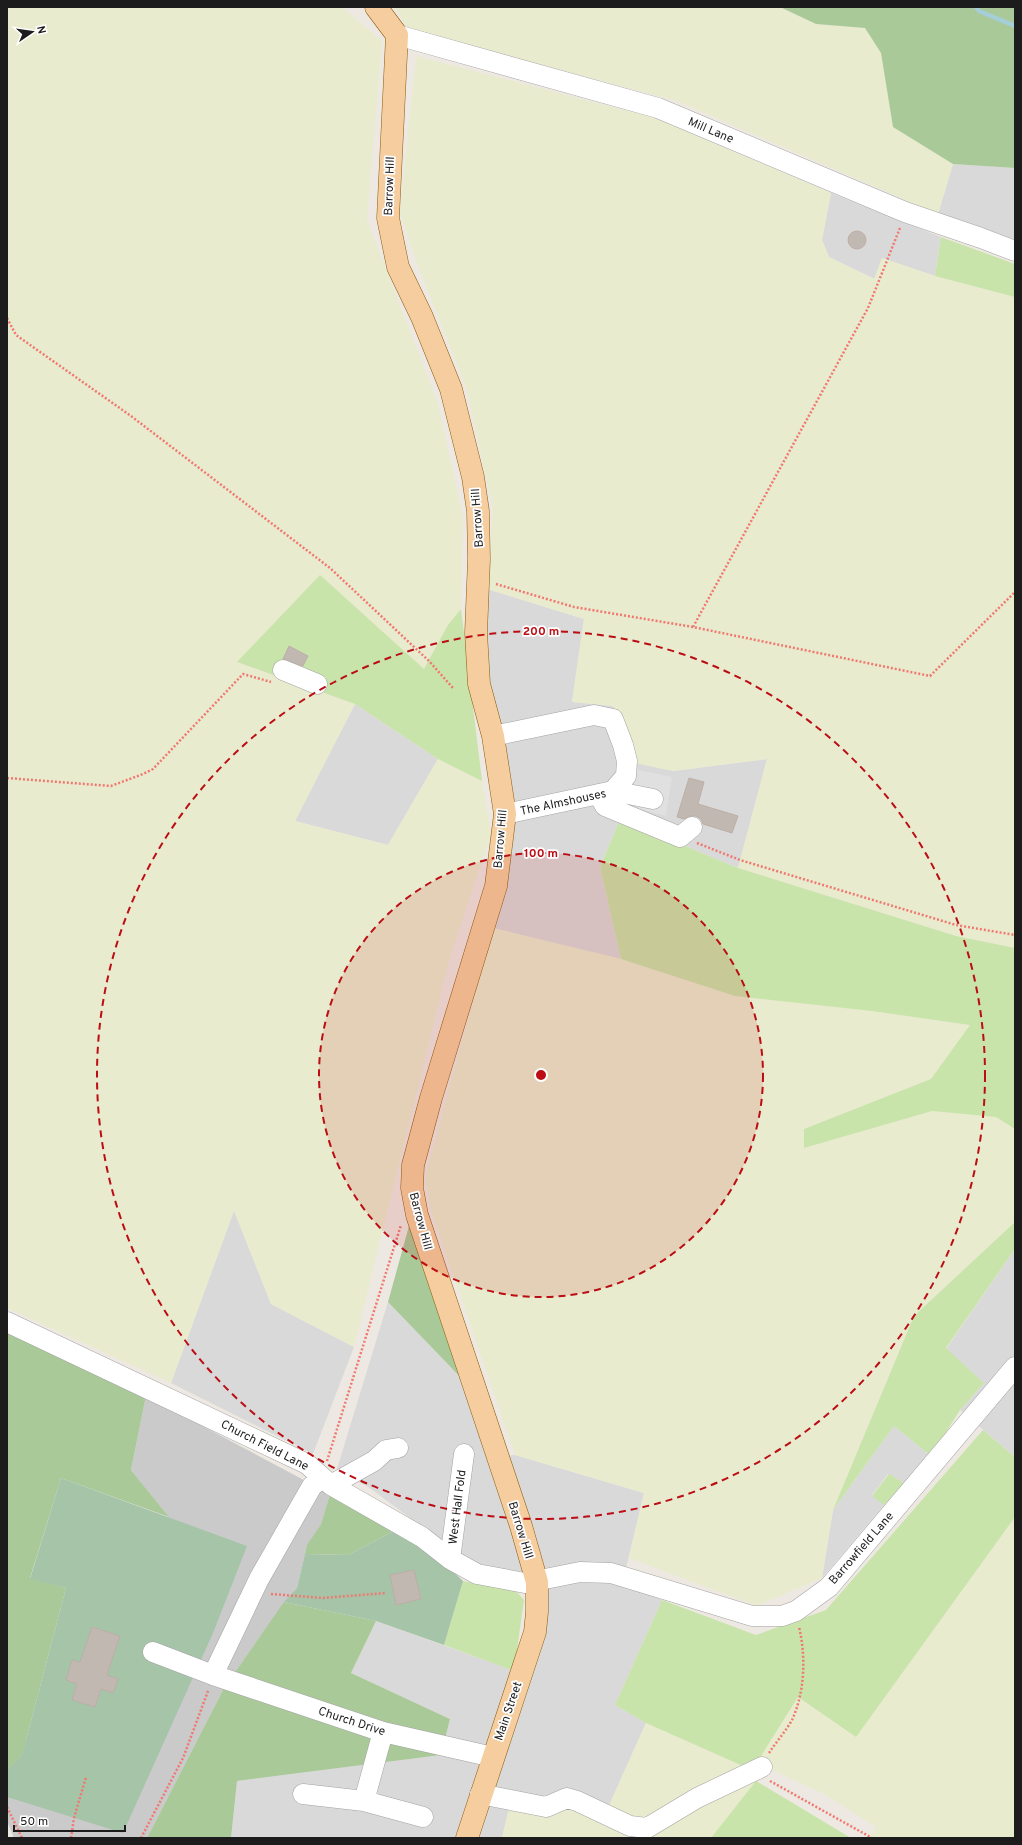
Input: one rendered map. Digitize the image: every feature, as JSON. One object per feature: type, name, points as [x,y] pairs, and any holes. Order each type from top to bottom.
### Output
[{"type":"main road","points":[[376,7],[397,35]]},
{"type":"main road","name":"Barrow Hill","points":[[397,35],[388,218],[398,267],[422,317],[451,389],[473,477],[478,511],[476,633],[479,684],[493,736],[505,814],[496,886],[431,1098],[413,1165],[412,1188],[419,1222],[521,1526],[537,1582]]},
{"type":"main road","name":"Main Street","points":[[467,1838],[480,1794],[535,1632],[537,1582]]},
{"type":"street","name":"Mill Lane","points":[[397,35],[658,108],[905,212],[1015,251]]},
{"type":"street","points":[[280,678],[317,684]]},
{"type":"street","name":"The Almshouses","points":[[493,736],[594,715],[613,719],[624,745],[627,761],[626,776],[606,793],[505,814]]},
{"type":"street","points":[[652,799],[606,793],[605,806],[686,832]]},
{"type":"street","name":"Church Field Lane","points":[[7,1322],[307,1464],[326,1482],[422,1537],[450,1559],[477,1574],[524,1583],[537,1582]]},
{"type":"street","name":"Barrowfield Lane","points":[[537,1582],[580,1572],[611,1573],[752,1616],[782,1616],[796,1611],[828,1587],[1015,1367]]},
{"type":"street","points":[[213,1675],[252,1592],[312,1486],[326,1482],[374,1461],[386,1450],[398,1448]]},
{"type":"street","name":"West Hall Fold","points":[[450,1559],[464,1454]]},
{"type":"street","name":"Church Drive","points":[[153,1652],[213,1675],[383,1732],[493,1757]]},
{"type":"street","points":[[364,1801],[383,1732]]},
{"type":"street","points":[[480,1794],[546,1807],[567,1798],[577,1801],[630,1826],[647,1828],[697,1798],[762,1767]]},
{"type":"street","points":[[303,1794],[364,1801],[423,1817]]},
{"type":"path","points":[[693,627],[868,308],[905,212]]},
{"type":"path","points":[[7,318],[16,335],[132,416],[330,568],[429,661],[453,688]]},
{"type":"path","points":[[478,579],[574,607],[693,627],[930,676],[1015,592]]},
{"type":"path","points":[[7,778],[111,786],[154,769],[243,674],[280,678]]},
{"type":"path","points":[[686,832],[740,860],[956,925],[1015,935]]},
{"type":"path","points":[[326,1482],[397,1236]]},
{"type":"path","points":[[252,1592],[323,1598],[386,1593]]},
{"type":"path","points":[[796,1611],[803,1643],[802,1685],[792,1720],[762,1767],[761,1775],[872,1838]]},
{"type":"path","points":[[141,1838],[183,1758],[213,1675]]},
{"type":"path","points":[[71,1838],[74,1818],[86,1778]]},
{"type":"path","points":[[7,1807],[22,1838]]},
{"type":"shaded area","points":[[953,164],[1015,168],[1015,241],[938,214]]},
{"type":"shaded area","points":[[831,193],[941,237],[935,276],[882,258],[875,279],[829,257],[822,240]]},
{"type":"shaded area","points":[[487,589],[584,619],[572,702],[613,706],[631,739],[673,771],[767,759],[738,868],[620,819],[600,867],[621,959],[493,928],[516,812],[487,675]]},
{"type":"shaded area","points":[[355,704],[438,759],[388,845],[295,821]]},
{"type":"shaded area","points":[[634,769],[672,777],[666,816],[615,802]]},
{"type":"shaded area","points":[[234,1210],[271,1304],[354,1347],[313,1454],[171,1383]]},
{"type":"shaded area","points":[[1015,1249],[1015,1457],[960,1410],[984,1383],[946,1349]]},
{"type":"shaded area","points":[[388,1302],[465,1382],[489,1458],[515,1455],[644,1493],[622,1585],[662,1600],[615,1705],[646,1723],[607,1810],[513,1791],[502,1838],[231,1838],[237,1781],[441,1755],[450,1719],[351,1673],[376,1621],[526,1675],[542,1573],[479,1569],[367,1486],[336,1472]]},
{"type":"shaded area","points":[[146,1396],[330,1494],[321,1524],[307,1546],[297,1588],[284,1603],[224,1688],[147,1838],[14,1838],[7,1821],[7,1770],[168,1516],[131,1470]]},
{"type":"shaded area","points":[[894,1426],[931,1456],[904,1483],[888,1474],[872,1495],[884,1505],[822,1578],[833,1510]]},
{"type":"green space","points":[[7,7],[342,7],[382,41],[367,220],[438,404],[463,518],[461,609],[448,625],[424,670],[238,662],[355,704],[295,821],[388,845],[438,759],[482,781],[491,833],[449,960],[354,1347],[271,1304],[234,1211],[171,1383],[7,1308]]},
{"type":"green space","points":[[394,7],[780,7],[816,24],[865,28],[881,53],[893,127],[953,164],[938,214],[677,101],[409,30]]},
{"type":"green space","points":[[780,7],[1015,7],[1015,168],[953,164],[893,127],[881,53],[865,28],[816,24]]},
{"type":"green space","points":[[416,56],[655,118],[831,193],[822,240],[829,257],[874,279],[882,258],[935,276],[1015,297],[1015,948],[956,936],[738,868],[767,759],[673,771],[634,763],[631,739],[613,706],[572,702],[584,619],[487,589],[493,508],[467,390],[417,263],[400,213]]},
{"type":"green space","points":[[941,237],[1015,264],[1015,297],[935,276]]},
{"type":"green space","points":[[320,575],[424,669],[448,625],[461,609],[482,781],[438,759],[355,704],[237,662]]},
{"type":"green space","points":[[620,819],[738,868],[956,936],[1015,948],[1015,1129],[996,1117],[932,1111],[804,1148],[804,1129],[931,1079],[970,1025],[872,1011],[735,996],[621,959],[600,867]]},
{"type":"green space","points":[[493,928],[621,959],[728,994],[872,1011],[971,1025],[931,1079],[804,1129],[804,1148],[932,1111],[996,1117],[1015,1129],[1015,1222],[914,1316],[833,1510],[822,1578],[757,1606],[629,1558],[644,1493],[515,1455],[431,1210],[425,1178]]},
{"type":"green space","points":[[1015,1222],[1015,1249],[946,1348],[984,1383],[960,1410],[931,1456],[894,1426],[833,1510],[914,1316]]},
{"type":"green space","points":[[409,1226],[465,1382],[388,1302]]},
{"type":"green space","points":[[7,1331],[146,1396],[131,1470],[169,1517],[61,1478],[30,1578],[66,1588],[22,1755],[7,1770]]},
{"type":"green space","points":[[983,1430],[1015,1457],[1015,1517],[856,1737],[798,1697],[752,1770],[646,1723],[615,1705],[662,1600],[756,1635],[826,1610]]},
{"type":"green space","points":[[889,1474],[904,1483],[884,1505],[872,1496]]},
{"type":"green space","points":[[61,1478],[247,1546],[213,1633],[123,1833],[7,1797],[7,1770],[22,1755],[66,1588],[30,1579]]},
{"type":"green space","points":[[330,1494],[396,1530],[348,1555],[305,1554],[307,1545],[321,1524]]},
{"type":"green space","points":[[1015,1517],[1015,1838],[869,1838],[876,1827],[822,1793],[768,1768],[711,1838],[502,1838],[513,1791],[607,1810],[646,1723],[752,1770],[798,1697],[856,1737]]},
{"type":"green space","points":[[396,1530],[421,1541],[463,1581],[444,1645],[376,1621],[284,1602],[297,1588],[305,1554],[348,1555]]},
{"type":"green space","points":[[463,1581],[516,1591],[524,1600],[514,1671],[444,1645]]},
{"type":"green space","points":[[284,1602],[376,1621],[351,1673],[450,1719],[441,1755],[237,1781],[231,1838],[147,1838],[224,1688]]},
{"type":"green space","points":[[756,1781],[851,1838],[711,1838]]},
{"type":"building","points":[[853,231],[861,231],[866,236],[864,247],[861,249],[853,249],[848,244],[848,236]]},
{"type":"building","points":[[289,646],[308,656],[303,666],[283,659]]},
{"type":"building","points":[[689,778],[704,782],[698,804],[738,816],[732,833],[703,824],[701,819],[696,816],[690,816],[684,819],[677,817]]},
{"type":"building","points":[[414,1570],[421,1599],[396,1605],[390,1575]]},
{"type":"building","points":[[92,1627],[120,1636],[107,1675],[118,1679],[113,1693],[101,1689],[95,1707],[72,1700],[77,1684],[66,1680],[72,1660],[80,1662]]},
{"type":"waterway","points":[[976,7],[979,11],[1015,26]]}]
